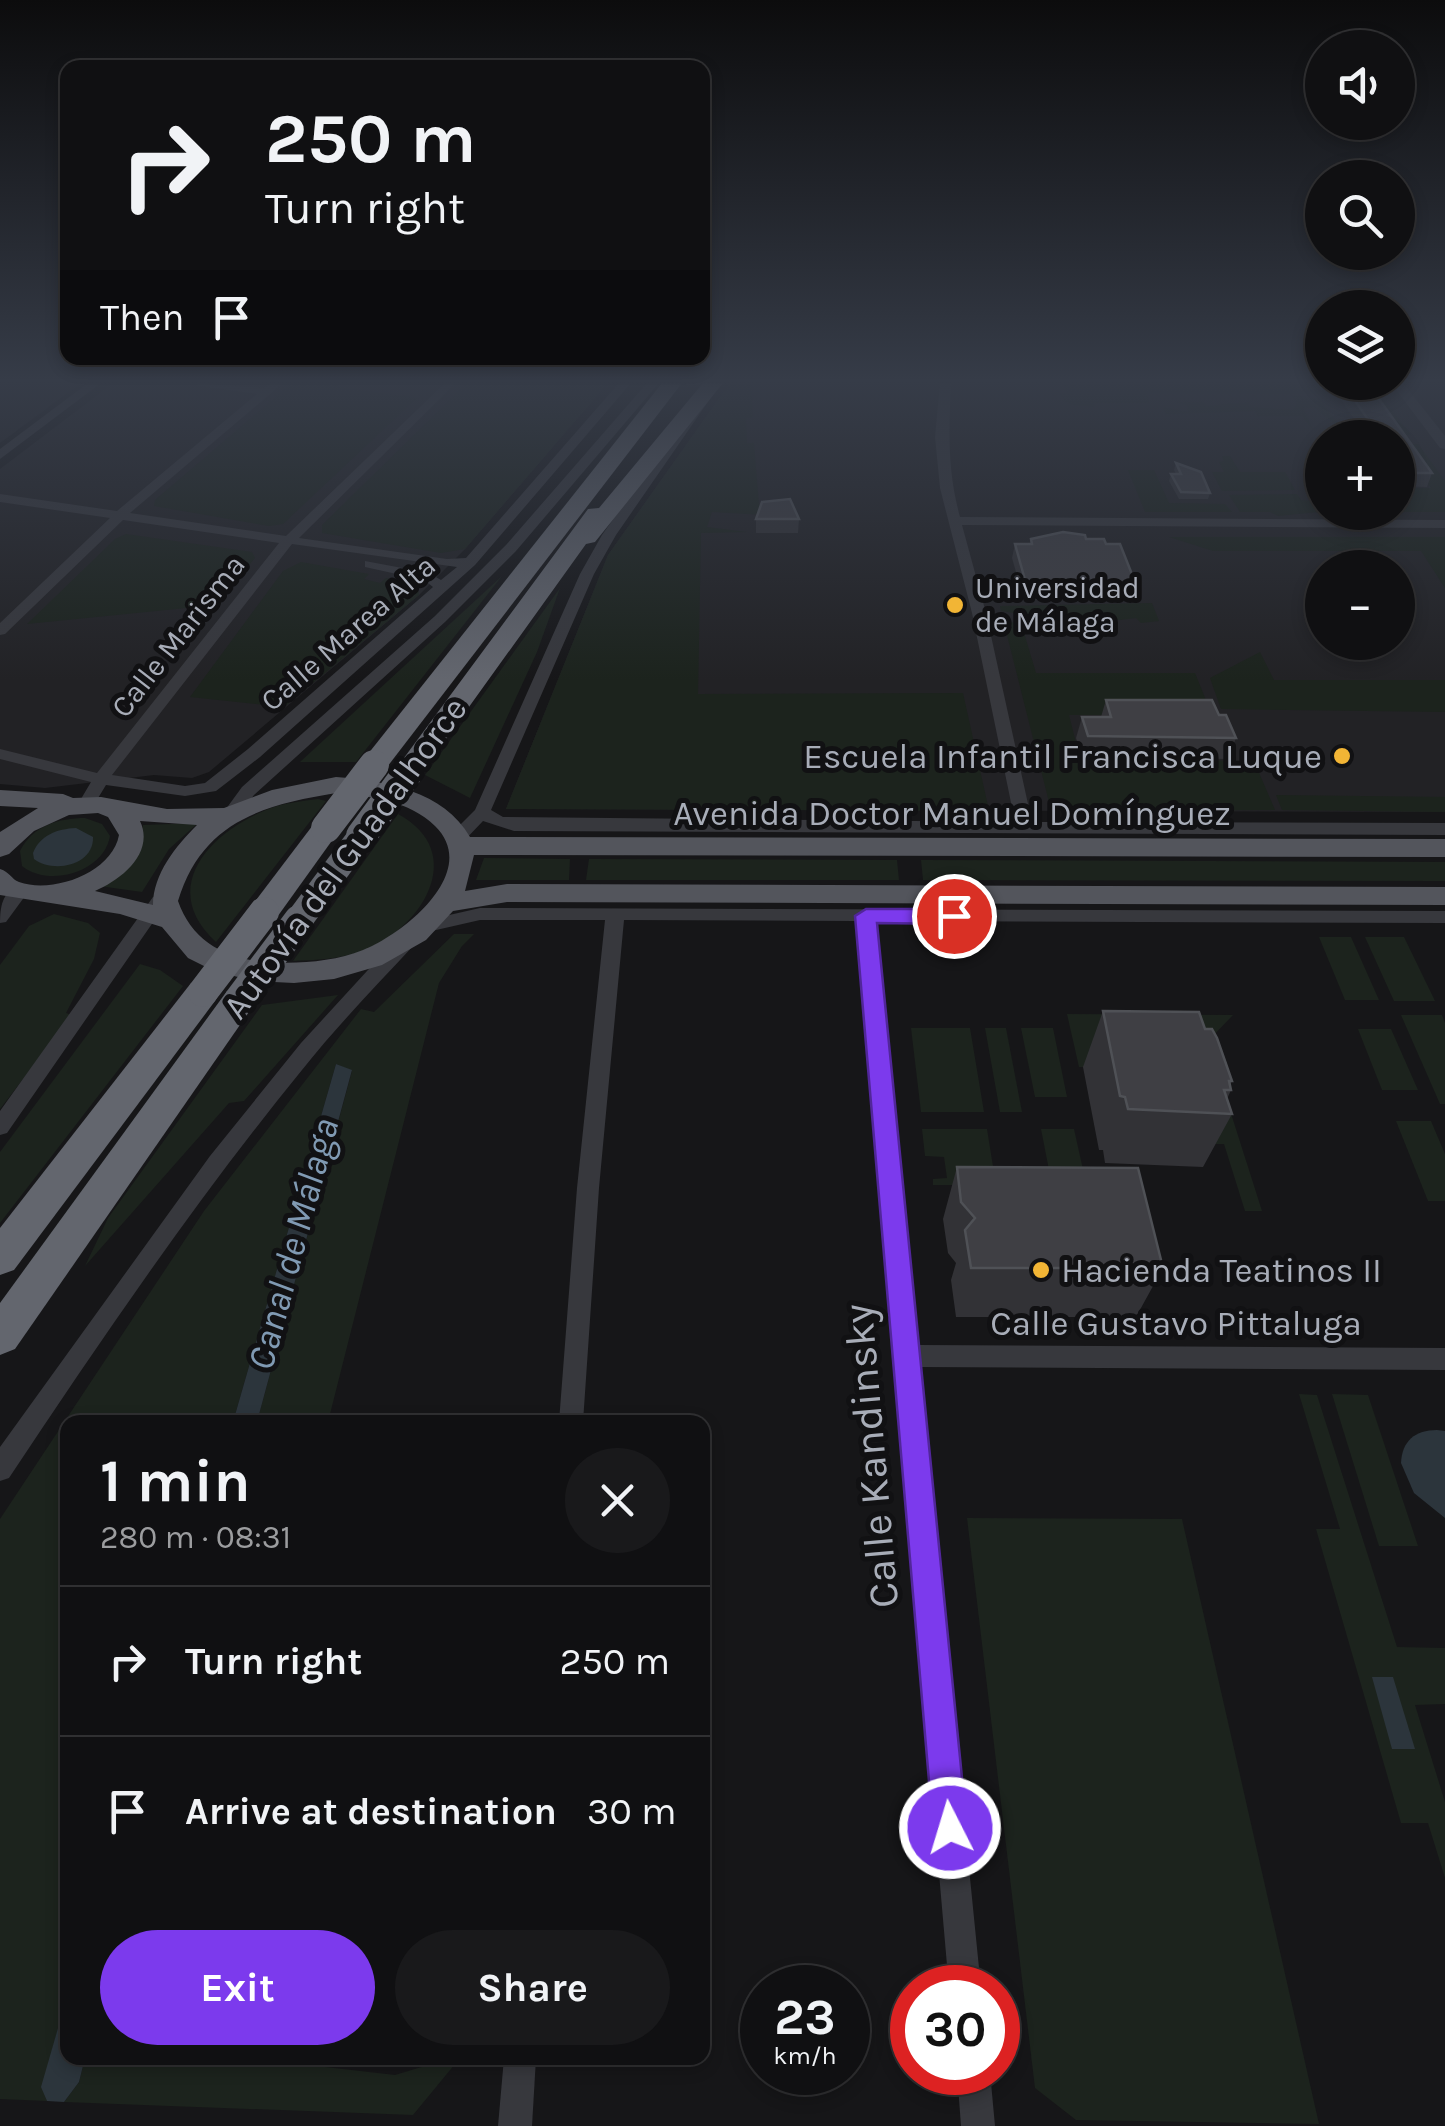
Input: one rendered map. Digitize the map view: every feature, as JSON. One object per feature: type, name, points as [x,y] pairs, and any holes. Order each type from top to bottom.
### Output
[{"type":"highway","points":[[548,538],[586,482]]},
{"type":"highway","name":"Autovía del Guadalhorce","points":[[0,1336],[221,996],[264,912],[593,482]]},
{"type":"highway","name":"Autovía del Guadalhorce","points":[[0,1258],[221,996],[299,920],[620,482]]},
{"type":"highway","points":[[543,586],[630,482]]},
{"type":"main road","points":[[0,798],[97,806],[167,817],[229,814],[287,792],[336,785],[366,786],[413,798],[432,809],[458,842],[460,871],[446,904],[415,934],[352,965],[323,972],[269,972],[214,962],[161,917],[6,886]]},
{"type":"main road","points":[[0,848],[13,832],[31,820],[97,806],[120,814],[130,826],[132,842],[122,860],[90,882],[50,893]]},
{"type":"main road","points":[[161,917],[168,886],[188,848],[229,814]]},
{"type":"main road","points":[[717,848],[822,828]]},
{"type":"main road","name":"Avenida Doctor Manuel Domínguez","points":[[458,842],[717,848],[1445,848]]},
{"type":"main road","points":[[446,904],[507,892],[1445,896]]},
{"type":"street","points":[[0,631],[160,482]]},
{"type":"street","name":"Calle Marisma","points":[[97,806],[101,779],[286,543],[349,482]]},
{"type":"street","name":"Calle Marea Alta","points":[[0,754],[101,779],[184,791],[210,787],[443,588],[540,482]]},
{"type":"street","points":[[229,814],[248,792],[440,620],[567,482]]},
{"type":"street","points":[[458,842],[482,812],[588,574],[646,482]]},
{"type":"street","points":[[945,482],[1025,828]]},
{"type":"street","points":[[0,498],[286,543],[447,564],[470,562]]},
{"type":"street","points":[[956,521],[1445,524]]},
{"type":"street","points":[[286,543],[429,577],[443,588]]},
{"type":"street","name":"Avenida Doctor Manuel Domínguez","points":[[482,812],[514,826],[1445,829]]},
{"type":"street","points":[[0,917],[6,886]]},
{"type":"street","points":[[0,1468],[121,1291],[229,1146],[332,1020],[415,934],[480,914],[1445,917]]},
{"type":"street","points":[[572,1415],[588,1188],[616,915]]},
{"type":"street","name":"Calle Kandinsky","points":[[866,916],[963,1965]]},
{"type":"street","points":[[0,1127],[161,917]]},
{"type":"street","name":"Calle Gustavo Pittaluga","points":[[906,1356],[1445,1360]]},
{"type":"street","points":[[516,2126],[520,2065]]},
{"type":"street","points":[[975,2095],[978,2126]]},
{"type":"shaded area","points":[[0,482],[523,482],[419,595],[209,772],[192,778],[154,775],[45,788],[0,784]]},
{"type":"shaded area","points":[[176,482],[327,482],[283,524],[269,526],[154,506],[155,500]]},
{"type":"shaded area","points":[[366,482],[523,482],[465,549],[441,553],[322,533],[322,525]]},
{"type":"shaded area","name":"Universidad de Málaga","points":[[660,482],[1305,482],[1305,530],[1415,530],[1415,482],[1445,482],[1445,812],[506,809],[608,555]]},
{"type":"shaded area","points":[[660,482],[757,482],[759,505],[773,506],[766,515],[712,512],[707,527],[747,532],[701,533],[698,694],[963,693],[988,806],[978,811],[506,809],[608,555]]},
{"type":"shaded area","points":[[1133,482],[1160,482],[1169,503],[1225,504],[1232,512],[1145,512]]},
{"type":"shaded area","points":[[1217,482],[1291,482],[1295,490],[1222,491]]},
{"type":"shaded area","points":[[1427,482],[1445,482],[1445,512],[1415,512],[1415,488],[1431,488]]},
{"type":"shaded area","points":[[1297,494],[1305,500],[1305,513],[1278,516],[1270,512],[1240,512],[1229,495]]},
{"type":"shaded area","points":[[126,534],[252,552],[255,558],[216,605],[27,624],[115,539]]},
{"type":"shaded area","points":[[1169,537],[1445,537],[1445,588],[1421,551],[1415,550],[1213,551]]},
{"type":"shaded area","points":[[301,562],[369,574],[364,579],[380,583],[386,578],[417,584],[419,595],[284,707],[190,697],[283,571]]},
{"type":"shaded area","points":[[502,576],[356,762],[300,762]]},
{"type":"shaded area","points":[[560,588],[537,652],[470,798],[425,775]]},
{"type":"shaded area","points":[[1152,603],[1159,621],[1141,623],[1136,618],[1052,618],[1001,611],[1000,606]]},
{"type":"shaded area","points":[[1003,619],[1022,626],[1036,673],[1195,673],[1212,715],[1069,715],[1080,759],[1254,761],[1275,810],[1058,811],[1050,806]]},
{"type":"shaded area","points":[[1260,652],[1274,680],[1445,680],[1445,712],[1221,709],[1210,678]]},
{"type":"shaded area","points":[[1276,795],[1445,797],[1445,812],[1282,810]]},
{"type":"shaded area","points":[[326,801],[216,942],[199,921],[191,901],[191,881],[199,863],[229,830],[249,818],[276,806]]},
{"type":"shaded area","points":[[398,814],[420,830],[431,849],[434,869],[418,909],[383,941],[362,951],[293,961]]},
{"type":"shaded area","points":[[85,818],[102,824],[110,836],[98,859],[60,876],[33,873],[22,866],[20,851],[32,835],[56,822]]},
{"type":"shaded area","points":[[198,823],[169,849],[142,892],[99,886],[141,842],[143,825]]},
{"type":"shaded area","points":[[484,858],[570,859],[569,880],[476,880]]},
{"type":"shaded area","points":[[589,859],[897,860],[899,880],[586,880]]},
{"type":"shaded area","points":[[921,860],[1445,862],[1445,881],[923,880]]},
{"type":"shaded area","points":[[54,914],[88,923],[100,933],[94,959],[66,1013],[72,1015],[0,1109],[0,965],[29,926]]},
{"type":"shaded area","points":[[454,934],[474,934],[439,983],[330,1415],[259,1415],[352,1071],[336,1064],[235,1415],[69,1415],[204,1211],[361,1009],[374,1012]]},
{"type":"shaded area","points":[[1319,937],[1351,937],[1379,1000],[1345,1000]]},
{"type":"shaded area","points":[[1365,937],[1404,937],[1435,1001],[1394,1001]]},
{"type":"shaded area","points":[[140,964],[160,970],[183,986],[0,1223],[0,1152]]},
{"type":"shaded area","points":[[338,995],[244,1101],[229,1103],[85,1266],[108,1218],[262,1005]]},
{"type":"shaded area","points":[[1067,1014],[1233,1015],[1208,1041],[1262,1211],[1245,1211],[1224,1144],[1204,1144],[1174,1067],[1079,1067]]},
{"type":"shaded area","points":[[1401,1015],[1442,1015],[1445,1104],[1440,1104]]},
{"type":"shaded area","points":[[911,1028],[970,1028],[984,1112],[921,1112]]},
{"type":"shaded area","points":[[985,1028],[1006,1028],[1022,1112],[1000,1112]]},
{"type":"shaded area","points":[[1021,1028],[1053,1028],[1067,1097],[1035,1097]]},
{"type":"shaded area","points":[[1358,1029],[1391,1029],[1418,1090],[1382,1090]]},
{"type":"shaded area","points":[[1396,1121],[1431,1121],[1445,1154],[1445,1201],[1428,1201]]},
{"type":"shaded area","points":[[922,1129],[987,1129],[996,1185],[933,1185],[933,1179],[947,1178],[944,1157],[925,1156]]},
{"type":"shaded area","points":[[1041,1129],[1074,1129],[1090,1201],[1055,1201]]},
{"type":"shaded area","points":[[1299,1394],[1317,1395],[1397,1647],[1445,1648],[1445,1704],[1415,1705],[1445,1802],[1445,1878],[1428,1823],[1401,1823],[1316,1529],[1340,1529]]},
{"type":"shaded area","points":[[1332,1394],[1368,1395],[1418,1546],[1379,1546]]},
{"type":"shaded area","points":[[60,1428],[60,2022],[42,2087],[47,2101],[0,2099],[0,1519]]},
{"type":"shaded area","points":[[967,1518],[1182,1519],[1319,2124],[1076,2120],[1035,2088]]},
{"type":"shaded area","points":[[83,2065],[308,2065],[395,2075],[428,2065],[454,2065],[413,2115],[64,2102],[79,2082]]},
{"type":"water","points":[[76,828],[93,837],[92,847],[80,860],[52,866],[34,859],[36,847],[45,837]]},
{"type":"water","name":"Canal de Málaga","points":[[336,1064],[352,1070],[259,1415],[235,1415]]},
{"type":"water","points":[[1445,1431],[1445,1518],[1414,1493],[1401,1463],[1411,1438]]},
{"type":"water","points":[[1372,1677],[1393,1677],[1415,1749],[1392,1749]]},
{"type":"water","points":[[60,2021],[60,2065],[83,2065],[79,2082],[64,2102],[47,2101],[41,2087]]},
{"type":"building","points":[[1176,482],[1205,482],[1210,493],[1181,492]]},
{"type":"building","points":[[790,499],[799,519],[756,519],[762,502]]},
{"type":"building","points":[[1063,532],[1120,544],[1137,587],[1027,587],[1015,544],[1032,544],[1031,539]]},
{"type":"building","points":[[1106,700],[1212,700],[1219,715],[1226,715],[1236,738],[1088,736],[1082,717],[1111,717]]},
{"type":"building","points":[[1103,1011],[1199,1012],[1205,1029],[1212,1029],[1217,1038],[1232,1081],[1231,1090],[1224,1090],[1232,1114],[1128,1109],[1125,1097],[1120,1096]]},
{"type":"building","points":[[957,1167],[1138,1168],[1163,1268],[971,1268],[965,1230],[975,1218],[961,1202]]},
{"type":"place","name":"Universidad de Málaga","points":[[955,605]]},
{"type":"place","name":"Escuela Infantil Francisca Luque","points":[[1342,756]]},
{"type":"place","name":"Hacienda Teatinos II","points":[[1041,1270]]},
{"type":"route","points":[[950,1828],[866,916],[954,916]]}]
